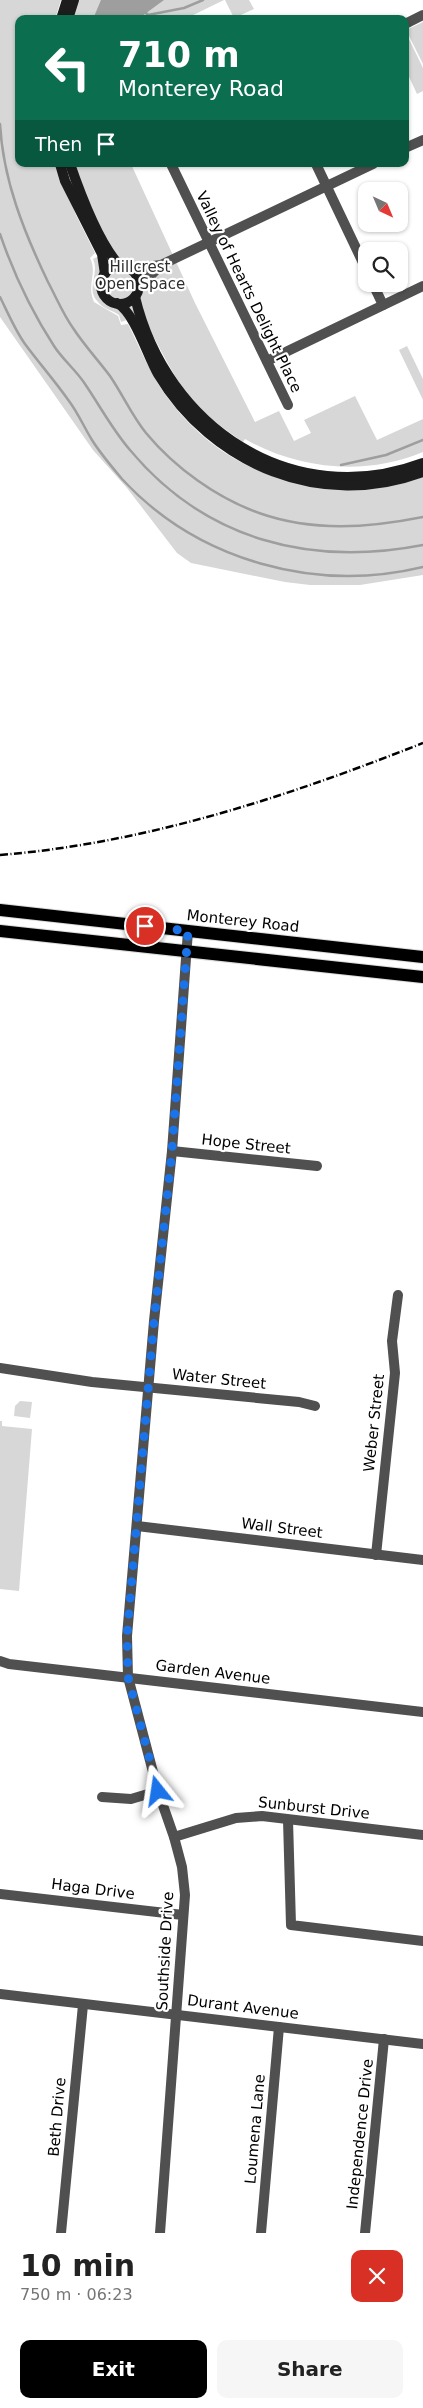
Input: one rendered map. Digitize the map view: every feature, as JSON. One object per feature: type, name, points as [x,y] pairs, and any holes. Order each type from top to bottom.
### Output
[{"type":"main road","name":"Monterey Road","points":[[0,910],[423,957]]},
{"type":"main road","points":[[0,931],[423,977]]},
{"type":"street","points":[[62,15],[67,0]]},
{"type":"street","points":[[69,15],[74,0]]},
{"type":"street","points":[[409,22],[423,15]]},
{"type":"street","points":[[409,146],[423,140]]},
{"type":"street","points":[[61,167],[65,181],[102,254],[105,274]]},
{"type":"street","points":[[71,167],[79,189],[109,251],[125,268],[136,276],[136,292],[140,315],[154,348],[179,392],[208,423],[248,451],[287,468],[325,476],[368,476],[392,472],[423,463]]},
{"type":"street","name":"Valley of Hearts Delight Place","points":[[172,167],[288,405]]},
{"type":"street","points":[[318,167],[358,252]]},
{"type":"street","points":[[117,303],[126,303],[162,265],[367,167]]},
{"type":"street","points":[[162,265],[112,268],[101,281],[102,292],[108,299],[124,308],[156,372],[172,398],[196,425],[237,455],[278,474],[302,480],[328,484],[359,485],[396,480],[423,472]]},
{"type":"street","points":[[266,361],[423,286]]},
{"type":"street","points":[[377,292],[383,305]]},
{"type":"street","name":"Southside Drive","points":[[160,2233],[186,1895],[174,1837],[158,1791],[128,1677],[127,1636],[148,1386],[172,1151],[188,931]]},
{"type":"street","name":"Hope Street","points":[[172,1151],[317,1166]]},
{"type":"street","name":"Weber Street","points":[[376,1555],[395,1373],[392,1341],[398,1295]]},
{"type":"street","name":"Water Street","points":[[0,1368],[92,1382],[299,1402],[315,1406]]},
{"type":"street","name":"Wall Street","points":[[137,1526],[423,1560]]},
{"type":"street","name":"Garden Avenue","points":[[0,1661],[9,1664],[423,1712]]},
{"type":"street","points":[[102,1797],[131,1799],[158,1791]]},
{"type":"street","name":"Sunburst Drive","points":[[174,1837],[236,1818],[262,1816],[423,1835]]},
{"type":"street","points":[[288,1820],[291,1925],[423,1941]]},
{"type":"street","name":"Haga Drive","points":[[0,1894],[183,1915]]},
{"type":"street","name":"Durant Avenue","points":[[0,1994],[423,2044]]},
{"type":"street","name":"Beth Drive","points":[[61,2233],[83,2005]]},
{"type":"street","name":"Loumena Lane","points":[[260,2233],[279,2027]]},
{"type":"street","name":"Independence Drive","points":[[365,2233],[384,2039]]},
{"type":"green space","points":[[0,0],[61,0],[56,15],[15,15],[15,167],[56,167],[76,215],[95,253],[90,258],[93,269],[91,290],[94,302],[118,316],[121,325],[128,324],[158,383],[170,401],[195,429],[222,451],[252,468],[284,479],[318,486],[352,488],[388,485],[423,477],[423,575],[360,585],[310,585],[285,582],[191,563],[177,553],[127,488],[93,450],[0,317]]},
{"type":"green space","points":[[74,0],[224,0],[193,15],[69,15]]},
{"type":"green space","points":[[225,0],[249,0],[254,9],[241,15],[232,15]]},
{"type":"green space","points":[[423,22],[423,64],[409,36],[409,29]]},
{"type":"green space","points":[[409,39],[423,68],[423,91],[417,94],[409,77]]},
{"type":"green space","name":"Hillcrest Open Space","points":[[71,167],[132,167],[195,303],[255,422],[279,411],[294,441],[311,433],[304,420],[355,396],[377,440],[423,419],[423,452],[401,460],[379,464],[356,467],[333,466],[310,463],[288,457],[245,439],[243,442],[209,417],[188,395],[142,315],[121,322],[119,315],[102,306],[94,297],[95,265],[93,259],[109,251]]},
{"type":"green space","points":[[407,346],[423,379],[423,400],[399,350]]},
{"type":"green space","points":[[20,1401],[32,1402],[30,1418],[14,1416],[15,1406]]},
{"type":"green space","points":[[0,1421],[2,1421],[2,1426],[32,1429],[19,1591],[0,1589]]},
{"type":"shaded area","points":[[101,0],[164,0],[143,15],[95,15]]},
{"type":"waterway","points":[[144,11],[148,15],[184,8],[203,0]]},
{"type":"waterway","points":[[0,124],[5,165],[16,205],[48,282],[69,323],[110,376],[132,413],[157,446],[183,470],[212,490],[243,507],[279,519],[320,526],[361,526],[423,517]]},
{"type":"waterway","points":[[0,234],[24,292],[38,320],[58,351],[81,379],[130,450],[159,481],[192,506],[226,525],[262,540],[300,548],[340,552],[381,551],[423,545]]},
{"type":"waterway","points":[[0,297],[21,339],[58,386],[106,460],[122,479],[152,507],[186,531],[222,550],[261,564],[300,572],[341,576],[382,574],[423,567]]},
{"type":"waterway","points":[[341,465],[386,455],[423,440]]},
{"type":"railway","points":[[0,855],[55,849],[109,840],[215,815],[320,782],[423,743]]},
{"type":"route","points":[[145,926],[188,931],[172,1151],[149,1374],[149,1396],[127,1636],[128,1677],[158,1791]]}]
